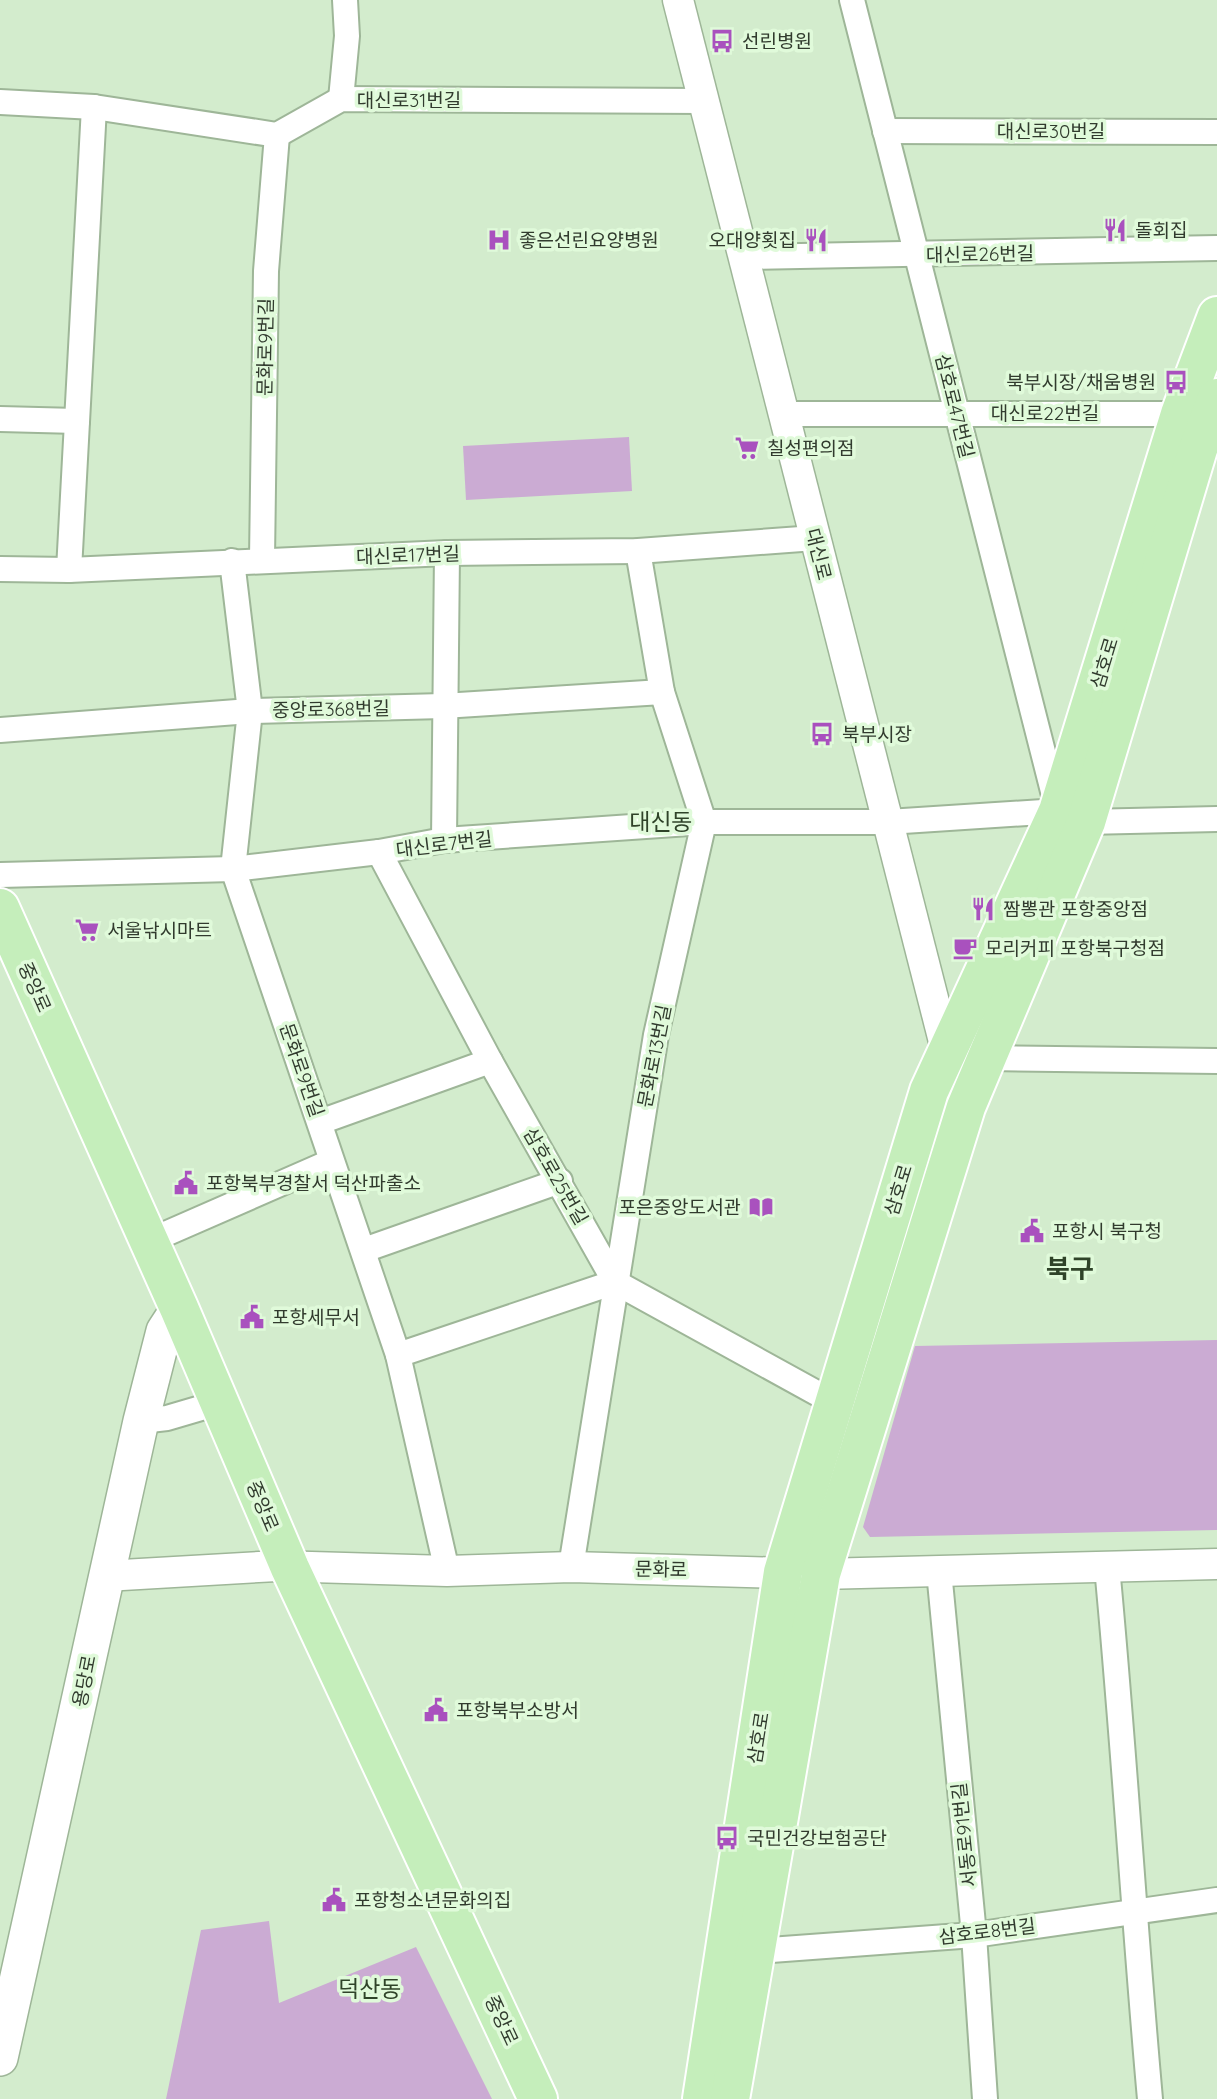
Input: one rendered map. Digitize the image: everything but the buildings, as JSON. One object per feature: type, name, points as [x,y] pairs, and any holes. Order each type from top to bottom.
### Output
[{"type":"main road","name":"삼호로","points":[[702,2099],[783,1572],[929,1091],[946,1051],[1072,816],[1180,414],[1217,316]]},
{"type":"main road","name":"삼호로","points":[[730,2099],[821,1574],[966,1107],[1072,816],[1217,398]]},
{"type":"main road","name":"중앙로","points":[[0,908],[147,1242],[201,1408],[240,1471],[538,2099]]},
{"type":"main road","name":"중앙로","points":[[0,957],[171,1319],[284,1567],[382,1811],[518,2099]]},
{"type":"main road","name":"용당로","points":[[0,2058],[66,1771],[105,1576],[141,1421],[171,1319]]},
{"type":"street","points":[[341,99],[347,36],[345,0]]},
{"type":"street","name":"대신로","points":[[678,0],[946,1051],[966,1107]]},
{"type":"street","name":"삼호로47번길","points":[[852,0],[957,413],[1072,816]]},
{"type":"street","name":"대신로31번길","points":[[277,135],[341,99],[704,101]]},
{"type":"street","points":[[0,102],[94,107],[277,135]]},
{"type":"street","points":[[69,570],[94,107]]},
{"type":"street","name":"대신로30번길","points":[[885,131],[1217,132]]},
{"type":"street","name":"문화로9번길","points":[[262,559],[266,271],[277,135]]},
{"type":"street","name":"대신로26번길","points":[[744,257],[1217,248]]},
{"type":"street","name":"대신로22번길","points":[[784,414],[1180,414]]},
{"type":"street","points":[[0,419],[76,421]]},
{"type":"street","name":"대신로17번길","points":[[0,569],[69,570],[262,559],[638,551],[815,538]]},
{"type":"street","points":[[638,551],[662,692],[704,822]]},
{"type":"street","points":[[444,840],[443,706],[447,554]]},
{"type":"street","name":"문화로9번길","points":[[232,561],[250,711],[233,869],[320,1122],[330,1162],[365,1250],[398,1354],[447,1571]]},
{"type":"street","name":"중앙로368번길","points":[[0,730],[250,711],[443,706],[662,692]]},
{"type":"street","name":"대신로7번길","points":[[0,875],[233,869],[379,852],[444,840],[704,822],[888,822],[1072,816],[1217,819]]},
{"type":"street","name":"문화로13번길","points":[[571,1567],[656,1035],[704,822]]},
{"type":"street","name":"삼호로25번길","points":[[379,852],[490,1061],[615,1282]]},
{"type":"street","points":[[986,1058],[1217,1061]]},
{"type":"street","points":[[320,1122],[490,1061]]},
{"type":"street","points":[[147,1242],[330,1162]]},
{"type":"street","points":[[365,1250],[560,1181]]},
{"type":"street","points":[[398,1354],[615,1282],[833,1402]]},
{"type":"street","points":[[141,1421],[167,1418],[201,1408]]},
{"type":"street","name":"문화로","points":[[105,1576],[284,1567],[447,1571],[571,1567],[821,1574],[1217,1564]]},
{"type":"street","points":[[1107,1567],[1124,1748],[1133,1913],[1150,2099]]},
{"type":"street","name":"서동로91번길","points":[[939,1571],[974,1935],[985,2099]]},
{"type":"street","name":"삼호로8번길","points":[[757,1951],[974,1935],[1217,1900]]},
{"type":"shaded area","points":[[629,437],[632,491],[466,500],[463,446]]},
{"type":"shaded area","points":[[1217,1340],[1217,1530],[870,1537],[863,1527],[915,1346]]},
{"type":"shaded area","points":[[269,1921],[279,2003],[416,1947],[492,2099],[166,2099],[201,1930]]},
{"type":"place","name":"선린병원","points":[[722,41]]},
{"type":"place","name":"돌회집","points":[[1115,230]]},
{"type":"place","name":"좋은선린요양병원","points":[[499,240]]},
{"type":"place","name":"오대양횟집","points":[[816,240]]},
{"type":"place","name":"북부시장/채움병원","points":[[1176,382]]},
{"type":"place","name":"칠성편의점","points":[[747,448]]},
{"type":"place","name":"북부시장","points":[[822,734]]},
{"type":"place","name":"짬뽕관 포항중앙점","points":[[983,909]]},
{"type":"place","name":"서울낚시마트","points":[[87,930]]},
{"type":"place","name":"모리커피 포항북구청점","points":[[965,948]]},
{"type":"place","name":"포항북부경찰서 덕산파출소","points":[[186,1183]]},
{"type":"place","name":"포은중앙도서관","points":[[761,1207]]},
{"type":"place","name":"포항시 북구청","points":[[1032,1231]]},
{"type":"place","name":"포항세무서","points":[[252,1317]]},
{"type":"place","name":"포항북부소방서","points":[[436,1710]]},
{"type":"place","name":"국민건강보험공단","points":[[727,1838]]},
{"type":"place","name":"포항청소년문화의집","points":[[334,1900]]},
{"type":"district","name":"대신동","points":[[661,822]]},
{"type":"district","name":"북구","points":[[1070,1269]]},
{"type":"district","name":"덕산동","points":[[370,1989]]}]
